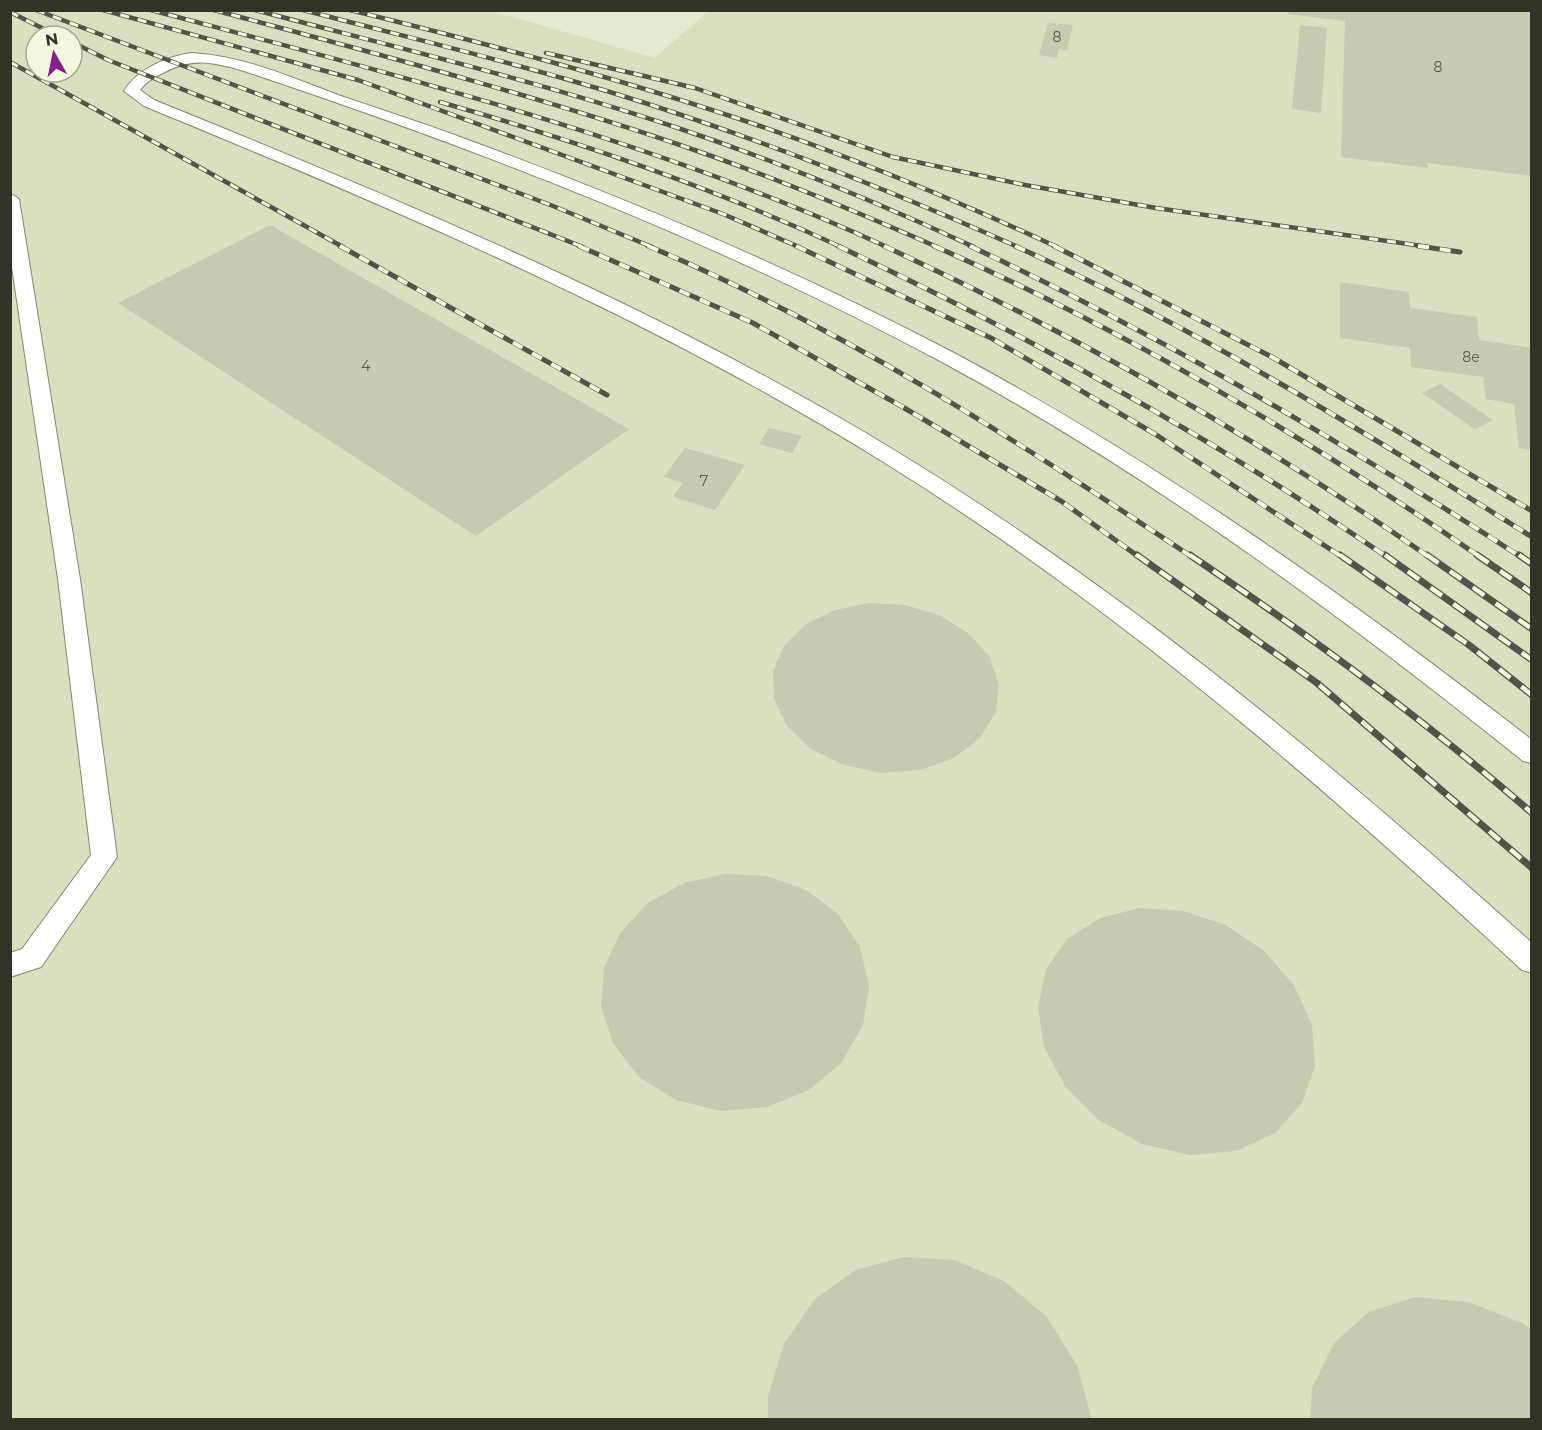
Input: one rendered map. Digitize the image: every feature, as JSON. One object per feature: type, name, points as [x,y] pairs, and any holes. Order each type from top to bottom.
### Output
[{"type":"lane","points":[[1532,754],[1365,627],[1256,549],[1030,404],[860,312],[666,222],[432,132],[232,64],[189,57],[136,82],[132,91],[149,103],[533,269],[715,357],[987,518],[1081,584],[1259,722],[1400,840],[1532,961]]},
{"type":"lane","points":[[10,965],[31,958],[104,857],[69,579],[11,199]]},
{"type":"shaded area","points":[[10,11],[491,11],[655,58],[708,11],[1531,11],[1531,1419],[11,1419]]},
{"type":"building","points":[[1288,10],[1532,10],[1532,176],[1427,163],[1428,168],[1341,157],[1345,21],[1288,14]]},
{"type":"building","points":[[1048,23],[1073,25],[1067,50],[1059,49],[1057,58],[1039,55]]},
{"type":"building","points":[[1300,25],[1327,28],[1321,113],[1292,109]]},
{"type":"building","points":[[270,225],[629,429],[476,536],[118,303]]},
{"type":"building","points":[[1340,282],[1409,292],[1410,308],[1477,317],[1479,340],[1532,348],[1532,450],[1519,448],[1514,404],[1486,399],[1483,377],[1411,367],[1410,348],[1340,338]]},
{"type":"building","points":[[1440,384],[1493,420],[1475,429],[1422,393]]},
{"type":"building","points":[[769,428],[802,436],[792,453],[759,444]]},
{"type":"building","points":[[685,448],[745,465],[715,510],[673,497],[683,483],[664,477]]},
{"type":"building","points":[[869,603],[905,605],[939,615],[968,633],[989,656],[999,684],[996,712],[980,738],[954,758],[920,770],[882,773],[844,765],[811,749],[787,726],[774,699],[773,671],[784,646],[806,624],[835,610]]},
{"type":"building","points":[[725,874],[767,876],[806,890],[838,914],[860,947],[869,986],[863,1025],[842,1062],[809,1090],[767,1107],[721,1111],[676,1100],[639,1077],[614,1045],[601,1007],[604,968],[620,933],[648,903],[684,883]]},
{"type":"building","points":[[1140,908],[1183,911],[1226,925],[1264,951],[1294,985],[1312,1025],[1315,1066],[1302,1103],[1275,1133],[1236,1151],[1190,1155],[1142,1144],[1099,1120],[1065,1086],[1044,1047],[1038,1007],[1046,969],[1067,939],[1100,918]]},
{"type":"building","points":[[904,1257],[954,1260],[1004,1281],[1046,1316],[1077,1365],[1092,1420],[768,1420],[768,1396],[784,1344],[814,1300],[855,1270]]},
{"type":"building","points":[[1415,1297],[1468,1302],[1522,1323],[1532,1330],[1532,1420],[1310,1420],[1312,1388],[1334,1343],[1369,1312]]},
{"type":"railway","points":[[36,10],[553,206],[652,247]]},
{"type":"railway","points":[[103,10],[358,80],[723,214],[799,247]]},
{"type":"railway","points":[[151,10],[431,86],[617,142],[708,174],[887,247]]},
{"type":"railway","points":[[214,10],[448,74],[622,126],[713,156],[842,206],[937,247]]},
{"type":"railway","points":[[255,10],[518,80],[675,127],[826,183],[974,247]]},
{"type":"railway","points":[[303,10],[534,70],[714,126],[817,163],[1018,247]]},
{"type":"railway","points":[[350,10],[556,64],[710,109],[835,153],[984,214],[1057,247]]},
{"type":"railway","points":[[10,12],[34,24]]},
{"type":"railway","points":[[84,48],[108,60],[583,247]]},
{"type":"railway","points":[[546,53],[695,88],[893,157],[1025,185],[1156,208],[1429,247]]},
{"type":"railway","points":[[10,62],[343,247]]},
{"type":"railway","points":[[440,102],[593,149],[694,185],[841,247]]},
{"type":"railway","points":[[340,246],[607,395]]},
{"type":"railway","points":[[579,246],[753,323],[901,406],[1061,501],[1139,557]]},
{"type":"railway","points":[[648,246],[790,312],[859,349],[994,429],[1192,557]]},
{"type":"railway","points":[[796,246],[991,338],[1155,434],[1342,557]]},
{"type":"railway","points":[[838,246],[980,316],[1119,391],[1255,471],[1387,557]]},
{"type":"railway","points":[[884,246],[1095,351],[1298,470],[1429,557]]},
{"type":"railway","points":[[934,246],[1076,313],[1214,388],[1349,470],[1480,557]]},
{"type":"railway","points":[[970,246],[1112,316],[1251,392],[1387,473],[1521,557]]},
{"type":"railway","points":[[1015,246],[1148,311],[1278,382],[1532,537]]},
{"type":"railway","points":[[1054,246],[1272,357],[1532,511]]},
{"type":"railway","points":[[1418,246],[1460,252]]},
{"type":"railway","points":[[1137,555],[1317,683],[1532,868]]},
{"type":"railway","points":[[1190,555],[1365,679],[1532,813]]},
{"type":"railway","points":[[1340,555],[1469,645],[1532,695]]},
{"type":"railway","points":[[1385,555],[1532,660]]},
{"type":"railway","points":[[1427,555],[1532,629]]},
{"type":"railway","points":[[1477,555],[1532,593]]},
{"type":"railway","points":[[1519,555],[1532,564]]}]
